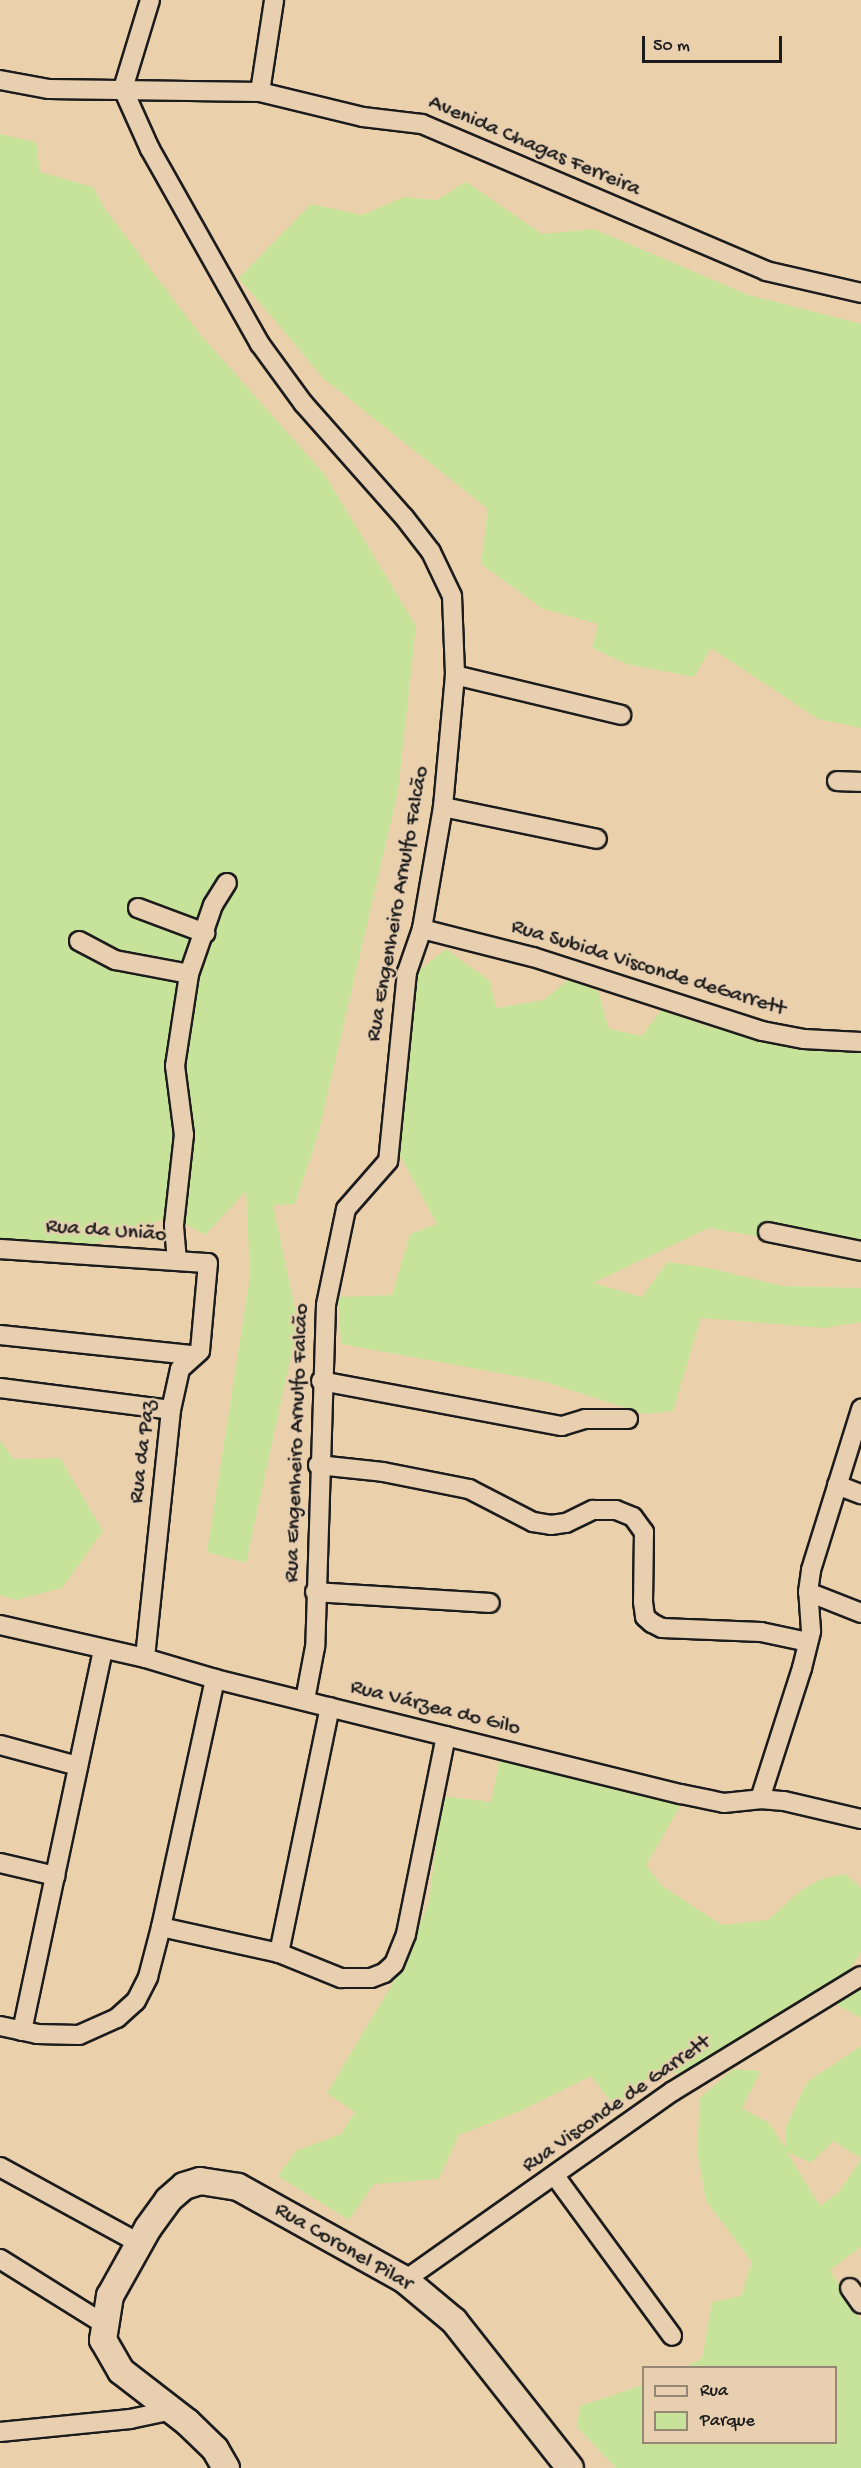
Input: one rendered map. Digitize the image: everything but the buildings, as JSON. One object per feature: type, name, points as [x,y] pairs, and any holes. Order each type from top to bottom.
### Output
[{"type":"street","points":[[123,89],[150,0]]},
{"type":"street","points":[[260,92],[274,0]]},
{"type":"street","name":"Avenida Chagas Ferreira","points":[[0,80],[49,89],[260,92],[363,117],[422,124],[766,271],[861,293]]},
{"type":"street","name":"Rua Engenheiro Arnulfo Falcão","points":[[123,89],[216,273],[260,344],[303,403],[404,517],[445,576],[452,596],[455,675],[443,807],[422,929],[407,972],[388,1161],[346,1209],[326,1305],[318,1465],[315,1647],[305,1700]]},
{"type":"street","points":[[455,675],[621,715]]},
{"type":"street","points":[[837,781],[861,782]]},
{"type":"street","points":[[443,807],[597,839]]},
{"type":"street","points":[[177,1260],[174,1225],[184,1135],[175,1066],[189,974],[213,905],[227,882]]},
{"type":"street","points":[[138,908],[205,933]]},
{"type":"street","name":"Rua Subida Visconde deGarrett","points":[[422,929],[533,957],[762,1031],[804,1039],[861,1042]]},
{"type":"street","points":[[80,941],[115,960],[189,974]]},
{"type":"street","points":[[768,1232],[861,1251]]},
{"type":"street","name":"Rua da União","points":[[0,1249],[208,1263]]},
{"type":"street","name":"Rua da Paz","points":[[146,1658],[171,1410],[180,1369],[191,1355],[200,1351],[208,1263]]},
{"type":"street","points":[[0,1335],[191,1355]]},
{"type":"street","points":[[321,1381],[562,1426],[585,1419],[628,1419]]},
{"type":"street","points":[[0,1388],[171,1410]]},
{"type":"street","points":[[760,1798],[808,1642],[808,1592],[837,1485],[861,1409]]},
{"type":"street","points":[[318,1465],[383,1472],[469,1490],[533,1522],[550,1525],[566,1523],[593,1510],[616,1510],[633,1517],[644,1532],[643,1602],[645,1617],[652,1623],[662,1628],[753,1631],[808,1642]]},
{"type":"street","points":[[837,1485],[861,1494]]},
{"type":"street","points":[[315,1592],[490,1603]]},
{"type":"street","points":[[808,1592],[861,1613]]},
{"type":"street","name":"Rua Várzea do Gilo","points":[[0,1625],[103,1651],[146,1658],[215,1679],[724,1803],[760,1798],[861,1819]]},
{"type":"street","points":[[22,2031],[103,1651]]},
{"type":"street","points":[[0,2026],[22,2031],[79,2035],[117,2018],[135,2001],[148,1977],[161,1927],[215,1679]]},
{"type":"street","points":[[279,1953],[330,1707]]},
{"type":"street","points":[[161,1927],[279,1953],[352,1980],[371,1978],[394,1964],[406,1934],[446,1736]]},
{"type":"street","points":[[0,1745],[78,1766]]},
{"type":"street","points":[[0,1863],[55,1876]]},
{"type":"street","name":"Rua Visconde de Garrett","points":[[405,2280],[673,2091],[861,1976]]},
{"type":"street","points":[[0,2167],[139,2243],[110,2296],[104,2332]]},
{"type":"street","points":[[555,2176],[672,2336]]},
{"type":"street","name":"Rua Coronel Pilar","points":[[139,2243],[168,2200],[184,2186],[216,2181],[238,2187],[405,2280],[467,2336],[570,2468]]},
{"type":"street","points":[[0,2259],[104,2332],[121,2372],[215,2449],[226,2468]]},
{"type":"street","points":[[850,2288],[861,2304]]},
{"type":"street","points":[[0,2432],[130,2419],[170,2411]]},
{"type":"green space","points":[[0,134],[36,142],[40,172],[93,187],[105,209],[199,333],[325,475],[416,626],[398,791],[318,1135],[295,1204],[273,1205],[298,1323],[246,1563],[207,1552],[250,1276],[246,1191],[205,1235],[172,1216],[80,1249],[0,1243]]},
{"type":"green space","points":[[466,182],[542,234],[594,229],[749,295],[861,324],[861,728],[818,719],[711,648],[694,677],[626,664],[592,648],[598,624],[543,609],[481,564],[488,509],[323,378],[239,278],[311,204],[362,215],[404,197],[437,200]]},
{"type":"green space","points":[[446,949],[490,981],[496,1008],[544,1000],[569,979],[598,991],[609,1029],[642,1036],[661,1010],[709,1027],[812,1049],[861,1051],[861,1254],[709,1228],[593,1283],[642,1297],[667,1262],[709,1268],[782,1286],[861,1288],[861,1322],[825,1328],[701,1318],[673,1411],[645,1414],[542,1381],[341,1344],[338,1297],[392,1295],[410,1234],[437,1224],[395,1146],[412,976]]},
{"type":"green space","points":[[0,1441],[14,1459],[60,1458],[103,1531],[62,1588],[16,1600],[0,1595]]},
{"type":"green space","points":[[500,1758],[682,1803],[646,1865],[662,1886],[722,1925],[768,1920],[800,1891],[821,1879],[845,1874],[861,1888],[861,1952],[850,1969],[687,2073],[653,2073],[616,2108],[591,2076],[520,2111],[459,2135],[439,2179],[374,2184],[349,2220],[278,2176],[296,2151],[341,2134],[355,2112],[327,2093],[403,1966],[429,1902],[442,1796],[491,1802]]},
{"type":"green space","points":[[861,1986],[861,2018],[834,2003]]},
{"type":"green space","points":[[861,2046],[861,2158],[833,2141],[811,2163],[787,2152],[820,2206],[839,2192],[861,2159],[861,2247],[830,2270],[861,2320],[861,2468],[616,2468],[577,2427],[580,2406],[642,2385],[642,2444],[837,2444],[837,2366],[686,2366],[702,2359],[712,2302],[741,2296],[752,2262],[706,2201],[697,2150],[700,2098],[733,2069],[761,2071],[742,2108],[769,2123],[786,2149],[785,2129],[807,2082]]}]
